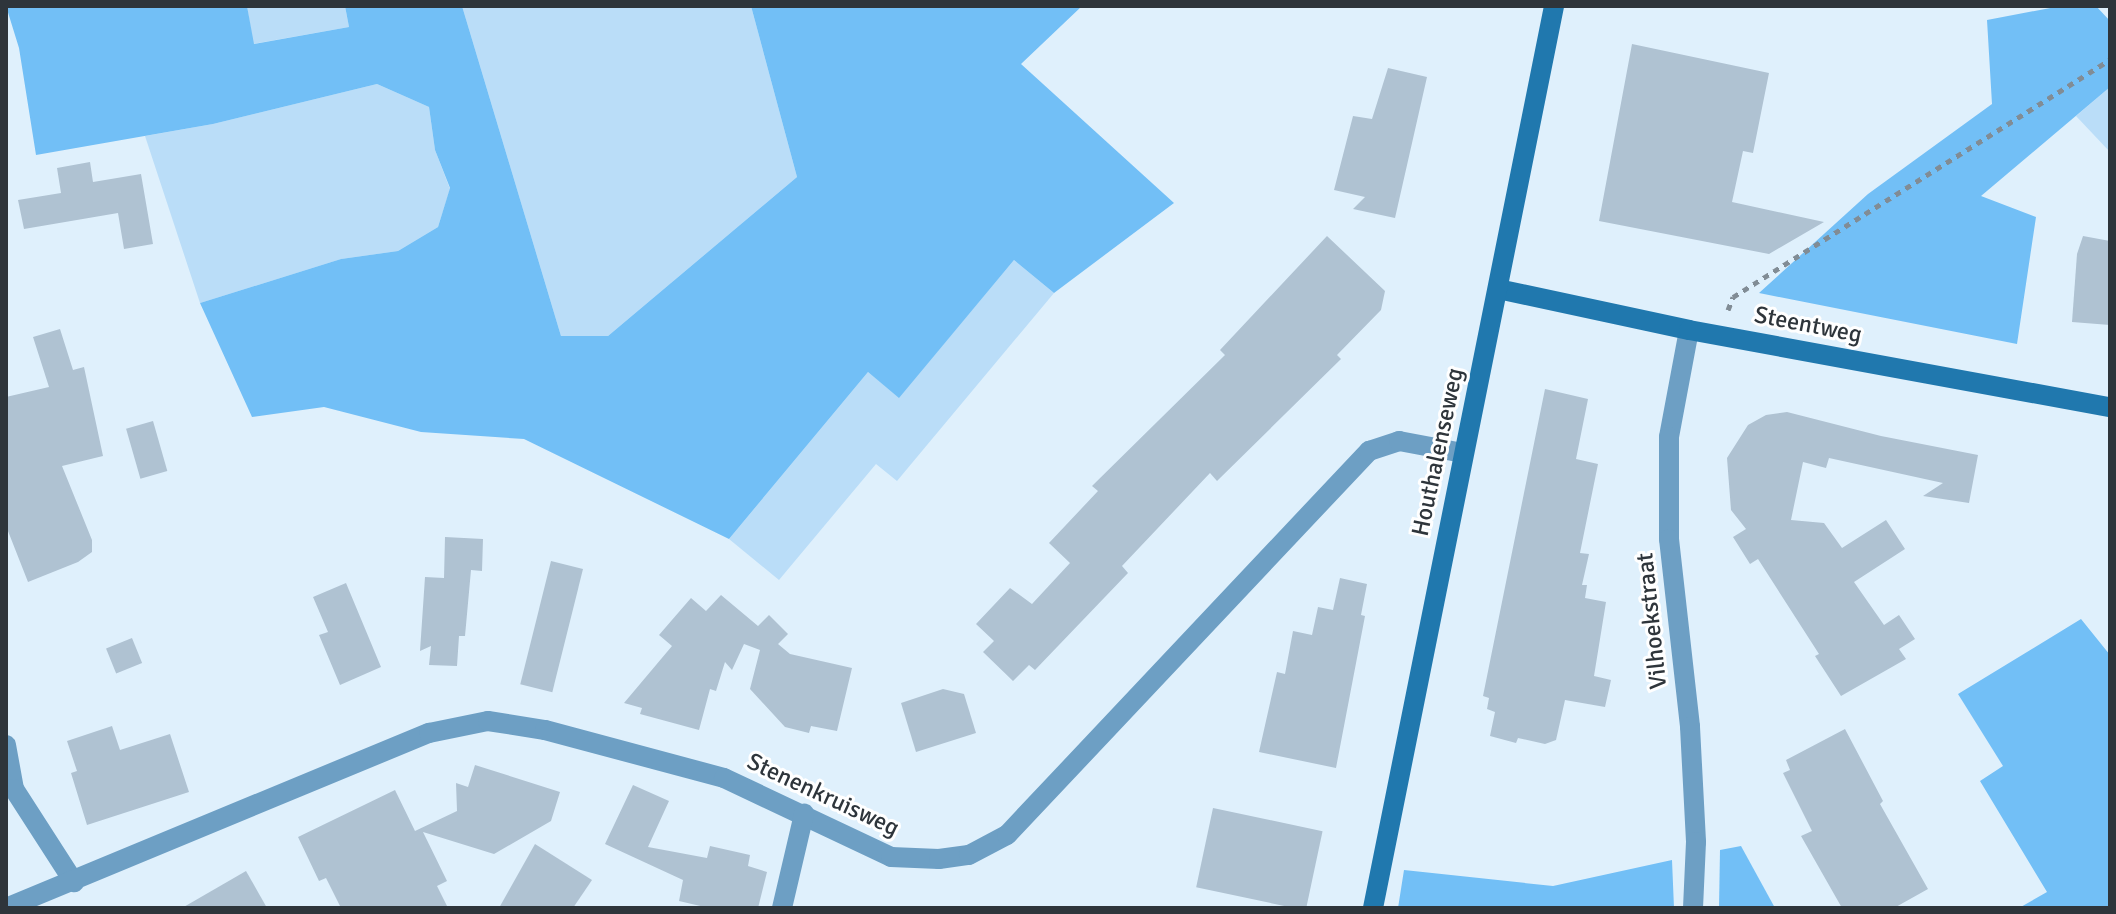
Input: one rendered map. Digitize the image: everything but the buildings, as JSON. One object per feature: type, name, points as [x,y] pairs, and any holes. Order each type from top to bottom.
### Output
[{"type":"street","name":"Houthalenseweg","points":[[1373,908],[1554,6]]},
{"type":"street","name":"Steentweg","points":[[1498,289],[1689,330],[2110,407]]},
{"type":"street","name":"Vilhoekstraat","points":[[1689,330],[1669,452],[1669,539],[1690,727],[1696,842],[1693,908]]},
{"type":"street","name":"Stenenkruisweg","points":[[6,908],[429,733],[488,721],[545,730],[724,778],[891,857],[939,859],[969,855],[1007,835],[1369,451],[1399,441],[1463,453]]},
{"type":"street","points":[[6,745],[14,789],[74,882]]},
{"type":"street","points":[[6,809],[14,789]]},
{"type":"street","points":[[782,908],[804,814]]},
{"type":"path","points":[[1717,333],[1733,297],[2110,60]]},
{"type":"shaded area","points":[[6,6],[247,6],[254,44],[349,27],[345,6],[462,6],[561,336],[608,336],[797,177],[751,6],[1082,6],[1021,64],[1174,203],[1054,293],[1014,260],[899,398],[868,372],[729,539],[524,439],[421,432],[324,407],[252,417],[200,303],[341,259],[398,251],[438,227],[450,188],[435,150],[429,107],[377,84],[213,124],[36,155],[19,48]]},
{"type":"shaded area","points":[[247,6],[345,6],[349,27],[253,44]]},
{"type":"shaded area","points":[[462,6],[751,6],[797,177],[608,336],[561,336]]},
{"type":"shaded area","points":[[2061,6],[2096,6],[2110,21],[2110,87],[1981,196],[2036,217],[2017,344],[1759,293],[1868,194],[1992,104],[1987,20]]},
{"type":"shaded area","points":[[377,84],[429,107],[435,150],[450,189],[438,227],[398,251],[341,259],[200,303],[145,136],[213,124]]},
{"type":"shaded area","points":[[2110,87],[2110,152],[2076,116]]},
{"type":"shaded area","points":[[1014,260],[1054,293],[897,481],[876,464],[779,580],[729,539],[868,372],[899,397]]},
{"type":"shaded area","points":[[2081,619],[2110,655],[2110,908],[2019,908],[2047,892],[1980,781],[2003,766],[1958,694]]},
{"type":"shaded area","points":[[1741,846],[1775,908],[1719,908],[1720,850]]},
{"type":"shaded area","points":[[1672,860],[1674,908],[1398,908],[1404,870],[1553,886]]}]
